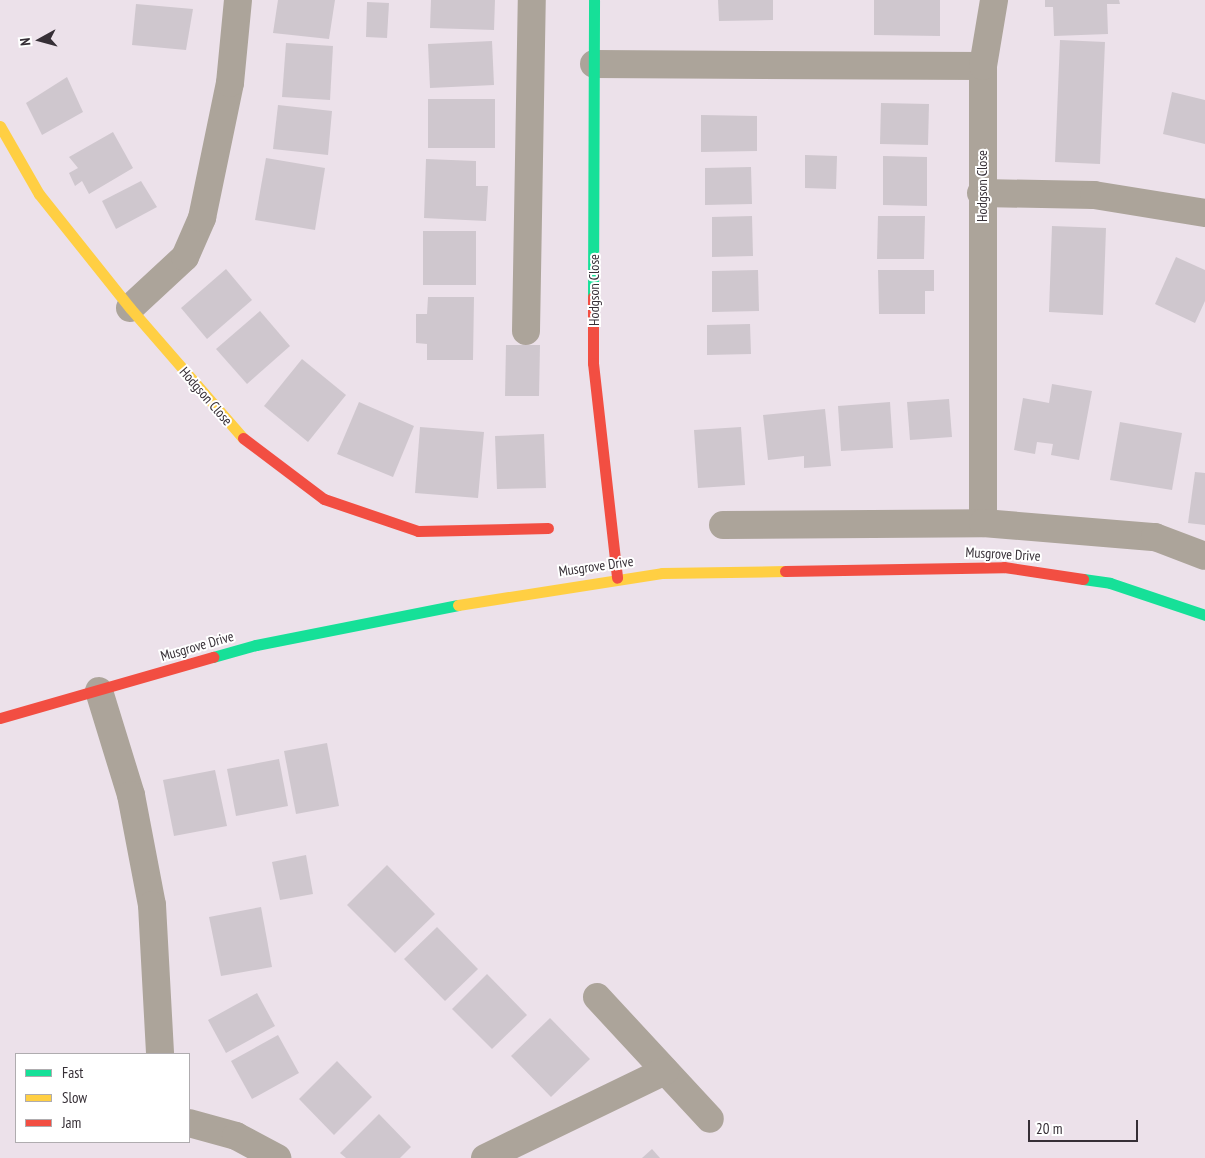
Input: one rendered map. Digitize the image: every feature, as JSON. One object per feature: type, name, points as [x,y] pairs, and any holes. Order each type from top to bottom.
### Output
[{"type":"street","points":[[130,308],[185,257],[202,218],[230,83],[238,0]]},
{"type":"street","points":[[526,331],[532,0]]},
{"type":"street","name":"Hodgson Close","points":[[594,0],[593,364],[617,578]]},
{"type":"street","name":"Hodgson Close","points":[[983,523],[981,193],[983,66],[994,0]]},
{"type":"street","points":[[594,64],[983,66]]},
{"type":"street","name":"Hodgson Close","points":[[0,126],[39,194],[130,308],[245,440],[324,499],[418,531],[548,528]]},
{"type":"street","points":[[981,193],[1094,195],[1205,213]]},
{"type":"street","points":[[723,525],[983,523],[1155,537],[1205,556]]},
{"type":"street","name":"Musgrove Drive","points":[[0,718],[256,645],[380,618],[662,572],[1004,567],[1110,583],[1205,615]]},
{"type":"street","points":[[99,691],[132,795],[152,905],[160,1053]]},
{"type":"street","points":[[597,997],[710,1119]]},
{"type":"street","points":[[485,1158],[666,1071]]},
{"type":"street","points":[[190,1123],[236,1136],[277,1158]]},
{"type":"building","points":[[278,0],[335,0],[329,39],[273,33]]},
{"type":"building","points":[[431,0],[495,0],[494,30],[430,28]]},
{"type":"building","points":[[718,0],[773,0],[773,20],[719,21]]},
{"type":"building","points":[[874,0],[940,0],[940,36],[874,35]]},
{"type":"building","points":[[1045,0],[1119,0],[1120,4],[1107,4],[1108,34],[1054,36],[1053,7],[1045,7]]},
{"type":"building","points":[[367,2],[389,3],[387,38],[366,37]]},
{"type":"building","points":[[136,4],[193,9],[186,50],[132,45]]},
{"type":"building","points":[[1060,40],[1105,42],[1100,164],[1055,162]]},
{"type":"building","points":[[492,41],[494,85],[430,88],[428,44]]},
{"type":"building","points":[[286,43],[333,46],[330,100],[282,97]]},
{"type":"building","points":[[67,77],[83,112],[42,135],[26,103]]},
{"type":"building","points":[[1172,92],[1205,100],[1205,144],[1163,134]]},
{"type":"building","points":[[428,99],[495,99],[495,148],[428,148]]},
{"type":"building","points":[[881,103],[929,104],[928,145],[880,144]]},
{"type":"building","points":[[278,105],[332,111],[328,155],[273,149]]},
{"type":"building","points":[[701,115],[757,116],[757,151],[701,152]]},
{"type":"building","points":[[113,132],[133,168],[89,194],[82,181],[75,186],[69,173],[78,168],[69,157]]},
{"type":"building","points":[[805,155],[837,156],[836,189],[805,188]]},
{"type":"building","points":[[883,156],[927,157],[927,206],[883,205]]},
{"type":"building","points":[[266,158],[325,168],[315,230],[255,220]]},
{"type":"building","points":[[426,159],[476,161],[476,186],[488,186],[486,221],[424,218]]},
{"type":"building","points":[[751,167],[752,204],[705,205],[705,168]]},
{"type":"building","points":[[141,181],[157,207],[116,229],[102,201]]},
{"type":"building","points":[[752,216],[753,256],[712,257],[712,217]]},
{"type":"building","points":[[878,216],[925,216],[924,259],[877,259]]},
{"type":"building","points":[[1052,226],[1106,228],[1103,315],[1049,312]]},
{"type":"building","points":[[423,231],[476,231],[476,285],[423,285]]},
{"type":"building","points":[[1176,257],[1205,270],[1205,301],[1195,323],[1155,304]]},
{"type":"building","points":[[226,269],[252,300],[207,339],[181,308]]},
{"type":"building","points":[[758,270],[759,311],[712,312],[712,271]]},
{"type":"building","points":[[878,270],[934,270],[934,291],[925,291],[925,314],[879,314]]},
{"type":"building","points":[[428,297],[474,297],[473,360],[427,360],[427,344],[416,343],[416,314],[427,314]]},
{"type":"building","points":[[260,311],[290,346],[247,384],[216,349]]},
{"type":"building","points":[[750,324],[751,354],[707,355],[707,325]]},
{"type":"building","points":[[506,345],[540,345],[539,396],[505,396]]},
{"type":"building","points":[[302,359],[346,395],[308,442],[264,406]]},
{"type":"building","points":[[1052,384],[1092,391],[1079,460],[1051,455],[1053,444],[1037,442],[1035,454],[1014,450],[1023,398],[1049,403]]},
{"type":"building","points":[[949,399],[952,437],[910,440],[907,402]]},
{"type":"building","points":[[359,402],[414,426],[393,477],[337,454]]},
{"type":"building","points":[[890,402],[893,448],[841,451],[838,406]]},
{"type":"building","points":[[825,409],[831,466],[804,468],[804,456],[768,460],[763,415]]},
{"type":"building","points":[[1120,422],[1182,433],[1172,490],[1110,480]]},
{"type":"building","points":[[420,427],[484,432],[478,498],[415,493]]},
{"type":"building","points":[[741,427],[745,485],[698,488],[694,430]]},
{"type":"building","points":[[544,434],[546,488],[497,489],[495,436]]},
{"type":"building","points":[[1195,472],[1205,473],[1205,525],[1188,523]]},
{"type":"building","points":[[327,743],[339,806],[296,814],[284,751]]},
{"type":"building","points":[[279,759],[288,806],[236,816],[227,769]]},
{"type":"building","points":[[215,770],[227,826],[174,836],[163,780]]},
{"type":"building","points":[[306,855],[313,894],[280,900],[272,862]]},
{"type":"building","points":[[387,865],[435,914],[395,953],[347,905]]},
{"type":"building","points":[[261,907],[272,967],[221,976],[209,917]]},
{"type":"building","points":[[437,927],[478,969],[445,1001],[404,959]]},
{"type":"building","points":[[487,974],[527,1015],[492,1049],[452,1009]]},
{"type":"building","points":[[257,993],[275,1026],[226,1053],[208,1020]]},
{"type":"building","points":[[550,1018],[590,1059],[551,1097],[511,1056]]},
{"type":"building","points":[[278,1035],[299,1073],[252,1099],[231,1061]]},
{"type":"building","points":[[337,1061],[372,1097],[334,1135],[299,1099]]},
{"type":"building","points":[[379,1114],[411,1147],[400,1158],[346,1158],[340,1153]]},
{"type":"building","points":[[652,1149],[660,1158],[642,1158]]},
{"type":"traffic: fast","points":[[593,297],[594,0]]},
{"type":"traffic: fast","points":[[1083,579],[1110,583],[1205,615]]},
{"type":"traffic: fast","points":[[213,657],[256,645],[458,605]]},
{"type":"traffic: slow","points":[[0,126],[39,194],[130,308],[243,438]]},
{"type":"traffic: slow","points":[[458,605],[662,573],[785,571]]},
{"type":"traffic: jam","points":[[593,297],[593,363],[617,578]]},
{"type":"traffic: jam","points":[[243,438],[324,499],[418,531],[548,528]]},
{"type":"traffic: jam","points":[[785,571],[1004,567],[1083,579]]},
{"type":"traffic: jam","points":[[0,718],[213,657]]}]
